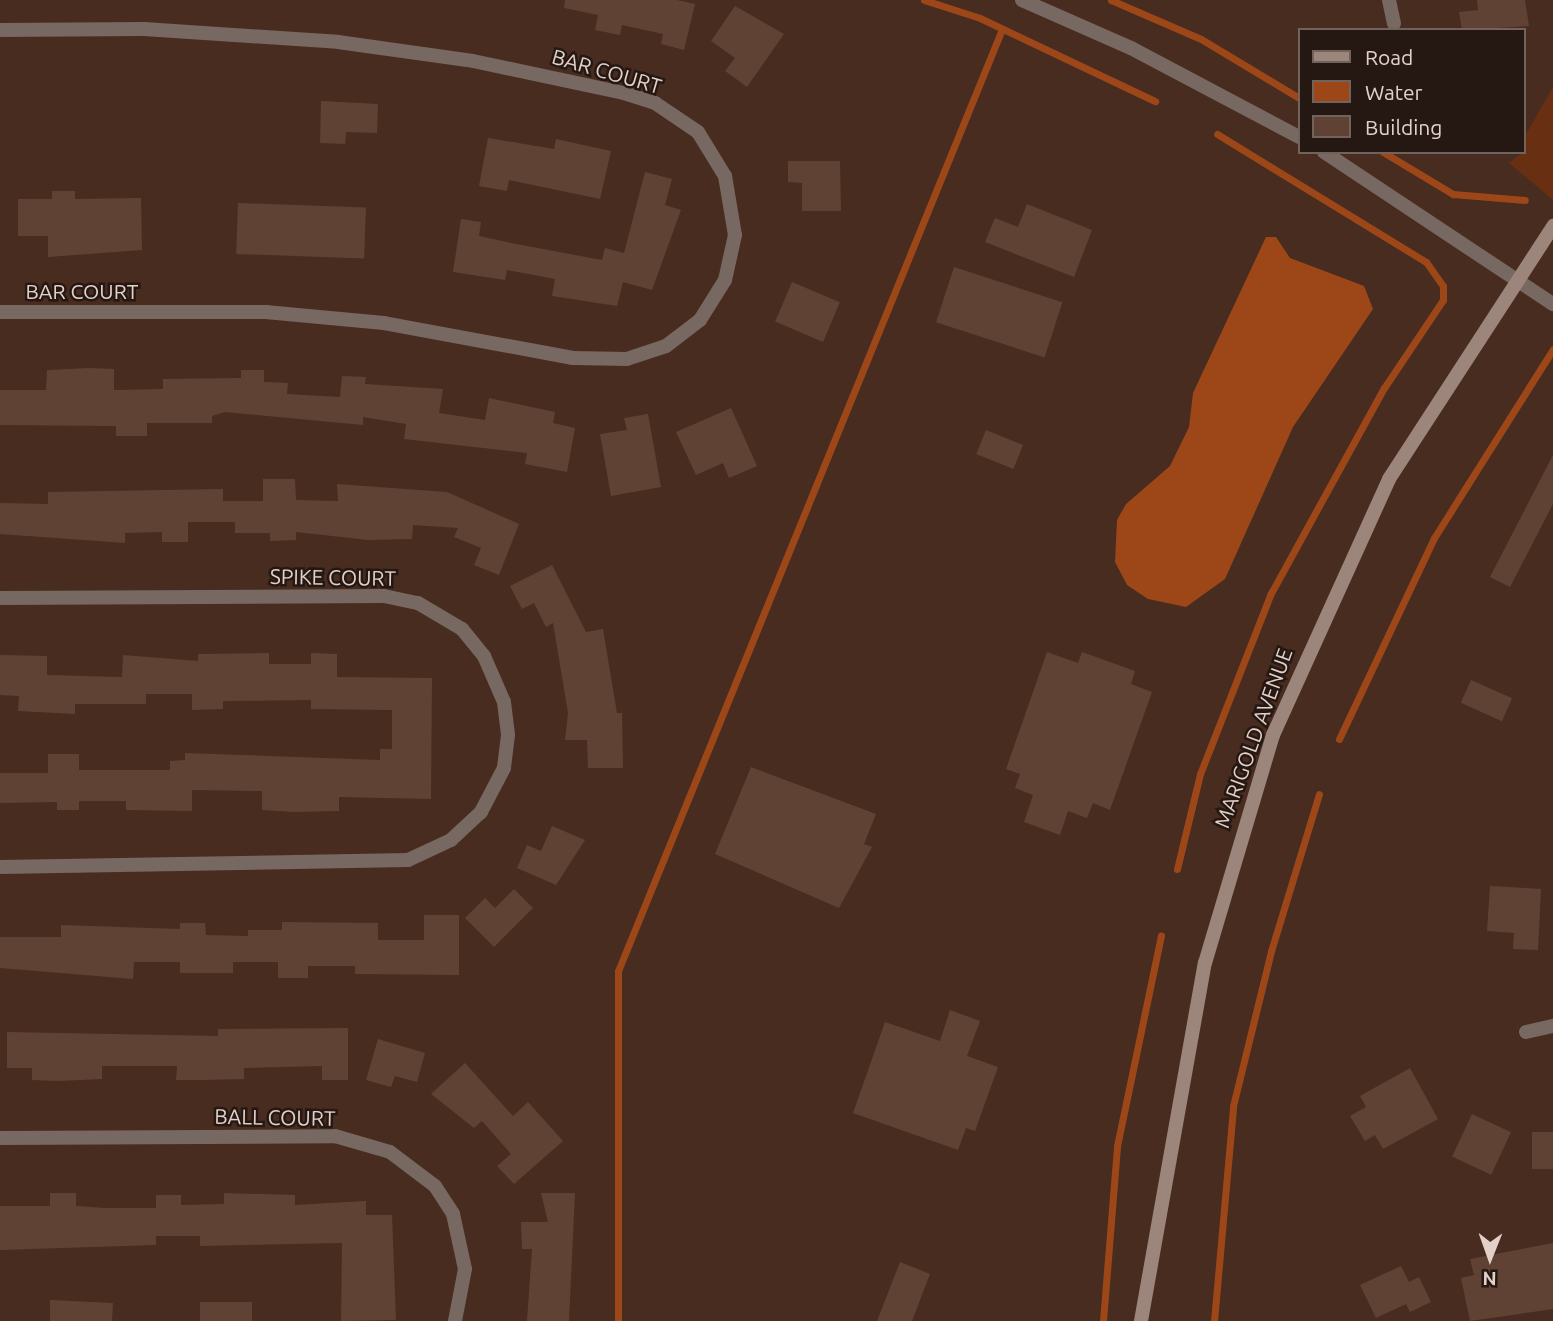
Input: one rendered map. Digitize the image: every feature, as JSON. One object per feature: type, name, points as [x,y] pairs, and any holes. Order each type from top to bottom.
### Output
[{"type":"main road","name":"MARIGOLD AVENUE","points":[[1141,1321],[1205,963],[1273,734],[1389,480],[1553,226]]},
{"type":"street","points":[[1022,0],[1131,48],[1298,136]]},
{"type":"street","points":[[1388,0],[1394,23]]},
{"type":"street","name":"BAR COURT","points":[[0,30],[145,29],[338,42],[472,61],[624,93],[655,103],[698,132],[725,176],[735,235],[725,280],[700,320],[666,346],[627,359],[573,358],[384,324],[266,312],[0,312]]},
{"type":"street","points":[[1327,154],[1553,304]]},
{"type":"street","name":"SPIKE COURT","points":[[0,598],[384,596],[418,603],[462,629],[484,656],[504,702],[508,735],[504,768],[481,812],[451,840],[408,860],[0,867]]},
{"type":"street","points":[[1526,1032],[1553,1026]]},
{"type":"street","name":"BALL COURT","points":[[0,1138],[335,1136],[390,1152],[435,1186],[453,1214],[465,1269],[455,1321]]},
{"type":"shaded area","points":[[1553,87],[1553,200],[1509,163],[1520,154],[1525,154],[1525,136]]},
{"type":"water","points":[[1266,237],[1276,237],[1290,258],[1364,286],[1373,309],[1293,427],[1225,579],[1186,607],[1148,599],[1127,585],[1115,562],[1117,520],[1126,504],[1170,466],[1189,427],[1193,393]]},
{"type":"building","points":[[565,0],[677,0],[695,4],[684,50],[661,44],[663,34],[622,25],[620,35],[595,30],[598,15],[564,8]]},
{"type":"building","points":[[1477,0],[1525,0],[1529,26],[1462,28],[1459,12],[1478,10]]},
{"type":"building","points":[[735,6],[784,34],[747,87],[725,71],[735,58],[711,41]]},
{"type":"building","points":[[321,101],[378,104],[377,133],[346,132],[345,144],[320,143]]},
{"type":"building","points":[[488,138],[554,149],[556,139],[611,151],[600,199],[509,180],[507,191],[479,186]]},
{"type":"building","points":[[788,161],[840,161],[841,211],[802,211],[802,183],[788,182]]},
{"type":"building","points":[[645,172],[672,179],[665,205],[681,210],[652,290],[623,282],[617,306],[552,296],[555,279],[507,270],[505,280],[453,272],[461,219],[481,222],[479,236],[511,243],[602,260],[605,248],[624,253]]},
{"type":"building","points":[[52,191],[75,191],[75,199],[141,198],[142,250],[48,257],[48,236],[18,236],[18,199],[52,199]]},
{"type":"building","points":[[238,203],[366,207],[364,258],[236,254]]},
{"type":"building","points":[[1027,204],[1092,230],[1074,277],[985,242],[995,218],[1018,227]]},
{"type":"building","points":[[954,267],[1062,302],[1044,357],[936,322]]},
{"type":"building","points":[[792,282],[840,302],[823,342],[775,322]]},
{"type":"building","points":[[114,369],[114,390],[163,389],[163,379],[241,378],[241,370],[264,370],[264,382],[288,383],[287,394],[340,397],[342,376],[366,377],[365,384],[443,389],[439,413],[485,420],[489,398],[555,412],[553,423],[575,428],[567,472],[525,464],[527,453],[404,439],[406,424],[363,417],[363,425],[225,412],[212,416],[212,423],[147,423],[147,436],[116,436],[116,426],[0,425],[0,390],[46,390],[47,370]]},
{"type":"building","points":[[731,408],[757,466],[729,478],[723,463],[696,475],[676,432]]},
{"type":"building","points":[[648,414],[661,487],[611,496],[600,434],[627,430],[624,418]]},
{"type":"building","points":[[986,430],[1023,445],[1013,469],[976,454]]},
{"type":"building","points":[[1553,455],[1553,504],[1510,587],[1490,577]]},
{"type":"building","points":[[263,479],[295,479],[296,500],[338,501],[337,484],[447,492],[519,524],[499,575],[474,565],[481,548],[454,537],[458,528],[413,525],[412,539],[368,540],[296,532],[296,540],[270,541],[270,533],[235,533],[235,522],[188,522],[188,542],[162,542],[162,532],[125,533],[125,543],[0,534],[0,503],[48,504],[48,492],[223,489],[223,501],[263,501]]},
{"type":"building","points":[[552,565],[586,632],[603,629],[617,713],[622,713],[623,768],[588,768],[587,740],[565,740],[568,713],[553,623],[546,627],[534,603],[522,609],[510,586]]},
{"type":"building","points":[[1047,652],[1078,663],[1082,652],[1135,671],[1131,684],[1152,692],[1110,810],[1093,803],[1087,818],[1068,811],[1060,835],[1024,822],[1033,795],[1015,788],[1020,774],[1006,769]]},
{"type":"building","points":[[269,653],[269,664],[311,664],[311,653],[337,654],[337,677],[432,678],[431,799],[339,797],[339,811],[293,812],[262,810],[262,791],[192,790],[192,811],[126,810],[126,801],[79,801],[79,810],[57,810],[57,802],[0,803],[0,773],[48,773],[48,754],[79,754],[79,770],[170,770],[170,761],[185,760],[185,753],[380,760],[380,749],[392,749],[392,710],[311,709],[311,700],[223,701],[223,709],[192,710],[192,694],[146,694],[146,704],[75,704],[75,714],[18,711],[19,696],[0,695],[0,655],[47,656],[47,675],[122,677],[123,655],[198,661],[198,654]]},
{"type":"building","points":[[1471,680],[1512,698],[1502,721],[1461,703]]},
{"type":"building","points":[[751,767],[876,814],[864,844],[872,847],[839,908],[715,854]]},
{"type":"building","points":[[552,826],[585,840],[556,885],[517,868],[527,845],[541,851]]},
{"type":"building","points":[[1490,886],[1541,889],[1538,950],[1513,949],[1514,933],[1487,931]]},
{"type":"building","points":[[514,889],[533,908],[494,947],[465,918],[485,898],[495,908]]},
{"type":"building","points":[[424,915],[459,915],[459,975],[355,974],[355,966],[308,966],[308,978],[278,978],[278,962],[233,962],[233,973],[180,973],[180,962],[134,962],[133,979],[0,968],[0,937],[61,937],[61,925],[180,929],[180,923],[205,923],[206,935],[248,936],[248,930],[282,930],[282,922],[378,923],[378,940],[424,940]]},
{"type":"building","points":[[950,1010],[980,1021],[967,1056],[998,1067],[975,1131],[966,1128],[958,1150],[853,1113],[885,1022],[940,1041]]},
{"type":"building","points":[[348,1028],[348,1080],[322,1080],[322,1066],[244,1068],[244,1079],[176,1080],[177,1066],[102,1066],[102,1079],[58,1081],[32,1080],[32,1068],[7,1068],[7,1032],[218,1036],[218,1029]]},
{"type":"building","points":[[378,1039],[425,1053],[417,1082],[395,1076],[391,1087],[366,1080]]},
{"type":"building","points":[[465,1063],[513,1116],[528,1102],[563,1141],[514,1184],[497,1166],[511,1154],[482,1121],[474,1128],[431,1094]]},
{"type":"building","points":[[1410,1068],[1438,1119],[1383,1149],[1375,1135],[1365,1141],[1350,1116],[1366,1107],[1360,1096]]},
{"type":"building","points":[[1472,1114],[1511,1132],[1491,1175],[1452,1157]]},
{"type":"building","points":[[1532,1132],[1553,1132],[1553,1169],[1532,1169]]},
{"type":"building","points":[[50,1193],[76,1193],[76,1206],[105,1208],[156,1208],[156,1195],[181,1195],[181,1205],[224,1204],[224,1193],[295,1195],[295,1205],[366,1201],[366,1215],[392,1215],[396,1320],[341,1321],[342,1243],[200,1246],[200,1236],[156,1236],[156,1245],[0,1250],[0,1206],[50,1206]]},
{"type":"building","points":[[541,1193],[575,1193],[569,1321],[527,1321],[532,1249],[522,1249],[521,1222],[548,1222]]},
{"type":"building","points":[[1553,1243],[1553,1309],[1470,1321],[1461,1278],[1474,1275],[1470,1259]]},
{"type":"building","points":[[900,1262],[930,1274],[912,1321],[877,1321]]},
{"type":"building","points":[[1401,1266],[1409,1282],[1419,1277],[1431,1302],[1410,1312],[1406,1304],[1376,1318],[1360,1285]]},
{"type":"building","points":[[50,1300],[113,1303],[112,1321],[50,1321]]},
{"type":"building","points":[[200,1302],[252,1302],[252,1321],[200,1321]]},
{"type":"waterway","points":[[924,0],[980,18],[1155,101]]},
{"type":"waterway","points":[[1111,0],[1201,39],[1298,97]]},
{"type":"waterway","points":[[618,1321],[618,971],[1002,29]]},
{"type":"waterway","points":[[1177,869],[1200,774],[1270,595],[1384,388],[1443,300],[1443,286],[1426,262],[1217,134]]},
{"type":"waterway","points":[[1386,154],[1453,194],[1525,200]]},
{"type":"waterway","points":[[1339,739],[1434,538],[1553,349]]},
{"type":"waterway","points":[[1214,1321],[1233,1106],[1271,951],[1319,794]]},
{"type":"waterway","points":[[1103,1321],[1117,1146],[1161,936]]}]
